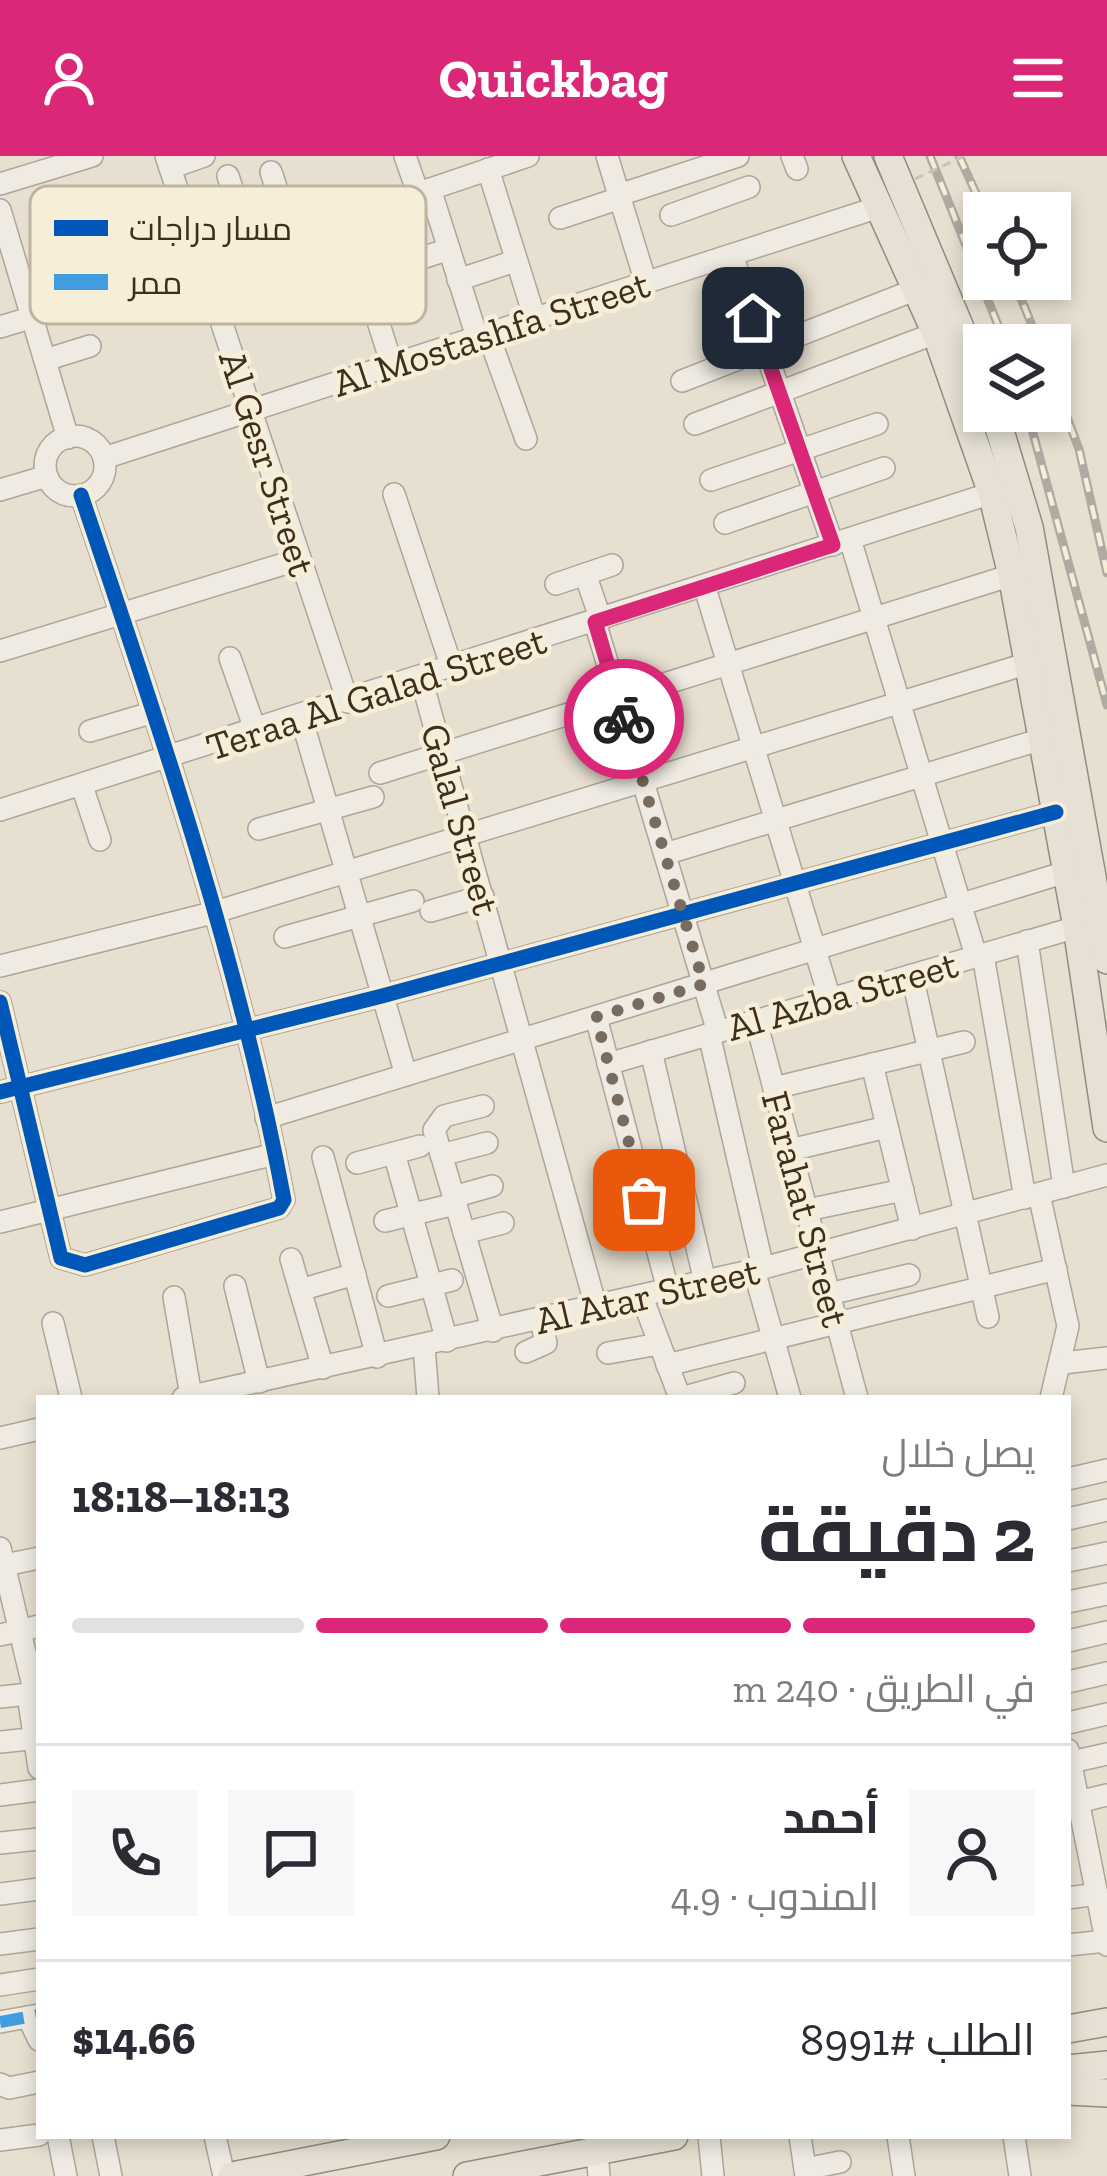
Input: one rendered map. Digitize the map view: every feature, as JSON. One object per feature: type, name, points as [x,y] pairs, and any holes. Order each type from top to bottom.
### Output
[{"type":"main road","points":[[856,156],[936,333],[992,493],[1012,575],[1077,927],[1107,1128]]},
{"type":"main road","points":[[888,156],[963,335]]},
{"type":"main road","points":[[1000,432],[1029,527],[1107,960]]},
{"type":"main road","points":[[1071,2028],[1107,2022]]},
{"type":"main road","points":[[1071,2045],[1107,2041]]},
{"type":"main road","points":[[1071,2069],[1107,2065]]},
{"type":"main road","points":[[1071,2091],[1107,2092]]},
{"type":"main road","points":[[467,2176],[598,2164],[666,2139]]},
{"type":"main road","points":[[228,2176],[320,2167],[377,2142]]},
{"type":"street","points":[[0,184],[92,156]]},
{"type":"street","points":[[168,162],[204,156]]},
{"type":"street","points":[[405,156],[421,186]]},
{"type":"street","points":[[608,156],[646,283]]},
{"type":"street","points":[[560,218],[700,162],[738,156]]},
{"type":"street","points":[[426,190],[507,161],[515,261],[535,319]]},
{"type":"street","points":[[700,162],[717,205]]},
{"type":"street","points":[[271,172],[276,186]]},
{"type":"street","points":[[228,176],[232,186]]},
{"type":"street","points":[[671,215],[717,205],[749,187]]},
{"type":"street","points":[[426,196],[526,439]]},
{"type":"street","name":"Al Mostashfa Street","points":[[104,458],[879,207]]},
{"type":"street","points":[[0,210],[30,310]]},
{"type":"street","points":[[426,256],[449,249]]},
{"type":"street","points":[[731,255],[814,492],[873,619],[980,956],[1032,1196],[1067,1326],[1063,1363],[1052,1395]]},
{"type":"street","points":[[458,280],[515,261]]},
{"type":"street","points":[[682,381],[917,289]]},
{"type":"street","points":[[0,327],[30,318]]},
{"type":"street","points":[[34,324],[68,438]]},
{"type":"street","name":"Al Gesr Street","points":[[222,324],[348,702]]},
{"type":"street","points":[[379,324],[392,365]]},
{"type":"street","points":[[695,424],[936,333]]},
{"type":"street","points":[[45,360],[90,346]]},
{"type":"street","points":[[711,480],[877,424]]},
{"type":"street","points":[[68,438],[94,443],[104,458],[101,482],[80,495],[57,490],[47,476],[49,452],[68,438]]},
{"type":"street","points":[[725,523],[884,468]]},
{"type":"street","points":[[0,490],[47,476]]},
{"type":"street","name":"Teraa Al Galad Street","points":[[0,810],[170,760],[992,493]]},
{"type":"street","points":[[394,494],[452,668]]},
{"type":"street","points":[[0,1002],[10,1090],[50,1209],[61,1258],[85,1265],[272,1214],[284,1200],[246,1030],[170,760],[80,495]]},
{"type":"street","points":[[0,651],[300,559]]},
{"type":"street","points":[[556,584],[612,565]]},
{"type":"street","points":[[585,574],[704,984],[759,1269],[789,1395]]},
{"type":"street","points":[[380,773],[1012,575]]},
{"type":"street","points":[[704,587],[830,999]]},
{"type":"street","points":[[230,658],[256,732]]},
{"type":"street","points":[[0,966],[212,913],[1029,663]]},
{"type":"street","name":"Galal Street","points":[[421,678],[596,1307]]},
{"type":"street","points":[[90,731],[154,712]]},
{"type":"street","points":[[301,717],[406,1075]]},
{"type":"street","points":[[665,854],[1042,739]]},
{"type":"street","points":[[82,786],[100,840]]},
{"type":"street","points":[[259,829],[373,797]]},
{"type":"street","points":[[10,1090],[382,996],[1055,812]]},
{"type":"street","points":[[266,1118],[1066,872]]},
{"type":"street","points":[[285,938],[361,916],[482,896]]},
{"type":"street","name":"Al Azba Street","points":[[608,1064],[1077,927]]},
{"type":"street","points":[[1027,941],[1064,1187]]},
{"type":"street","points":[[912,975],[988,1317]]},
{"type":"street","points":[[596,1017],[668,1290]]},
{"type":"street","name":"Farahat Street","points":[[756,1021],[856,1395]]},
{"type":"street","points":[[774,1088],[964,1042]]},
{"type":"street","points":[[651,1051],[705,1282]]},
{"type":"street","points":[[872,1064],[912,1228]]},
{"type":"street","points":[[483,1106],[436,1121],[431,1151],[454,1200],[493,1331]]},
{"type":"street","points":[[790,1150],[887,1127]]},
{"type":"street","points":[[357,1163],[394,1153],[487,1143]]},
{"type":"street","points":[[394,1153],[411,1215],[441,1282],[428,1395]]},
{"type":"street","points":[[0,1222],[275,1154]]},
{"type":"street","points":[[323,1157],[377,1357]]},
{"type":"street","name":"Al Atar Street","points":[[222,1394],[759,1269],[1107,1175]]},
{"type":"street","points":[[385,1221],[492,1186]]},
{"type":"street","points":[[807,1210],[903,1190]]},
{"type":"street","points":[[464,1233],[503,1223]]},
{"type":"street","points":[[291,1259],[323,1368]]},
{"type":"street","points":[[608,1354],[663,1355],[775,1340],[1055,1269]]},
{"type":"street","points":[[300,1290],[355,1274]]},
{"type":"street","points":[[829,1294],[908,1275]]},
{"type":"street","points":[[388,1295],[441,1282]]},
{"type":"street","points":[[236,1286],[259,1382]]},
{"type":"street","points":[[174,1297],[187,1395]]},
{"type":"street","points":[[641,1297],[679,1395]]},
{"type":"street","points":[[526,1352],[546,1343],[541,1320]]},
{"type":"street","points":[[53,1323],[69,1395]]},
{"type":"street","points":[[1063,1363],[1107,1358]]},
{"type":"street","points":[[691,1395],[734,1383]]},
{"type":"street","points":[[0,1438],[36,1431]]},
{"type":"street","points":[[1071,1478],[1107,1470]]},
{"type":"street","points":[[1071,1518],[1107,1510]]},
{"type":"street","points":[[1071,1561],[1107,1553]]},
{"type":"street","points":[[0,1697],[34,1694],[1,1560],[36,1558]]},
{"type":"street","points":[[1071,1601],[1107,1594]]},
{"type":"street","points":[[1071,1640],[1107,1632]]},
{"type":"street","points":[[1071,1681],[1107,1673]]},
{"type":"street","points":[[1071,1722],[1107,1714]]},
{"type":"street","points":[[0,1742],[36,1738]]},
{"type":"street","points":[[1071,1767],[1107,1754]]},
{"type":"street","points":[[1071,1771],[1078,1802],[1097,1840],[1107,1943],[1071,1945]]},
{"type":"street","points":[[0,1795],[36,1790]]},
{"type":"street","points":[[1078,1802],[1107,1796]]},
{"type":"street","points":[[0,1843],[36,1838]]},
{"type":"street","points":[[1071,1897],[1099,1885]]},
{"type":"street","points":[[0,1894],[36,1889]]},
{"type":"street","points":[[0,1944],[36,1939]]},
{"type":"street","points":[[0,1985],[36,1979]]},
{"type":"street","points":[[0,2021],[33,2016]]},
{"type":"street","points":[[0,2084],[9,2088],[36,2084]]},
{"type":"street","points":[[0,2140],[36,2134]]},
{"type":"street","points":[[59,2139],[66,2176]]},
{"type":"street","points":[[104,2139],[111,2176]]},
{"type":"street","points":[[216,2139],[228,2176]]},
{"type":"street","points":[[709,2139],[713,2176]]},
{"type":"street","points":[[800,2139],[805,2173],[840,2162]]},
{"type":"street","points":[[898,2139],[904,2176]]},
{"type":"street","points":[[1014,2139],[1020,2176]]},
{"type":"path","points":[[915,179],[964,156]]},
{"type":"railway","points":[[930,156],[998,324]]},
{"type":"railway","points":[[959,156],[975,192]]},
{"type":"railway","points":[[1022,300],[1031,324]]},
{"type":"railway","points":[[1071,428],[1107,573]]},
{"type":"railway","points":[[1033,432],[1107,705]]},
{"type":"marked path","points":[[0,2022],[36,2016]]},
{"type":"cycle path","points":[[0,1002],[61,1258],[85,1265],[279,1208],[284,1200],[266,1110],[221,932],[81,495]]},
{"type":"cycle path","points":[[0,1092],[382,996],[1056,812]]},
{"type":"way so far","points":[[624,719],[704,984],[596,1017],[644,1200]]},
{"type":"route","points":[[624,719],[595,622],[833,545],[753,318]]}]
